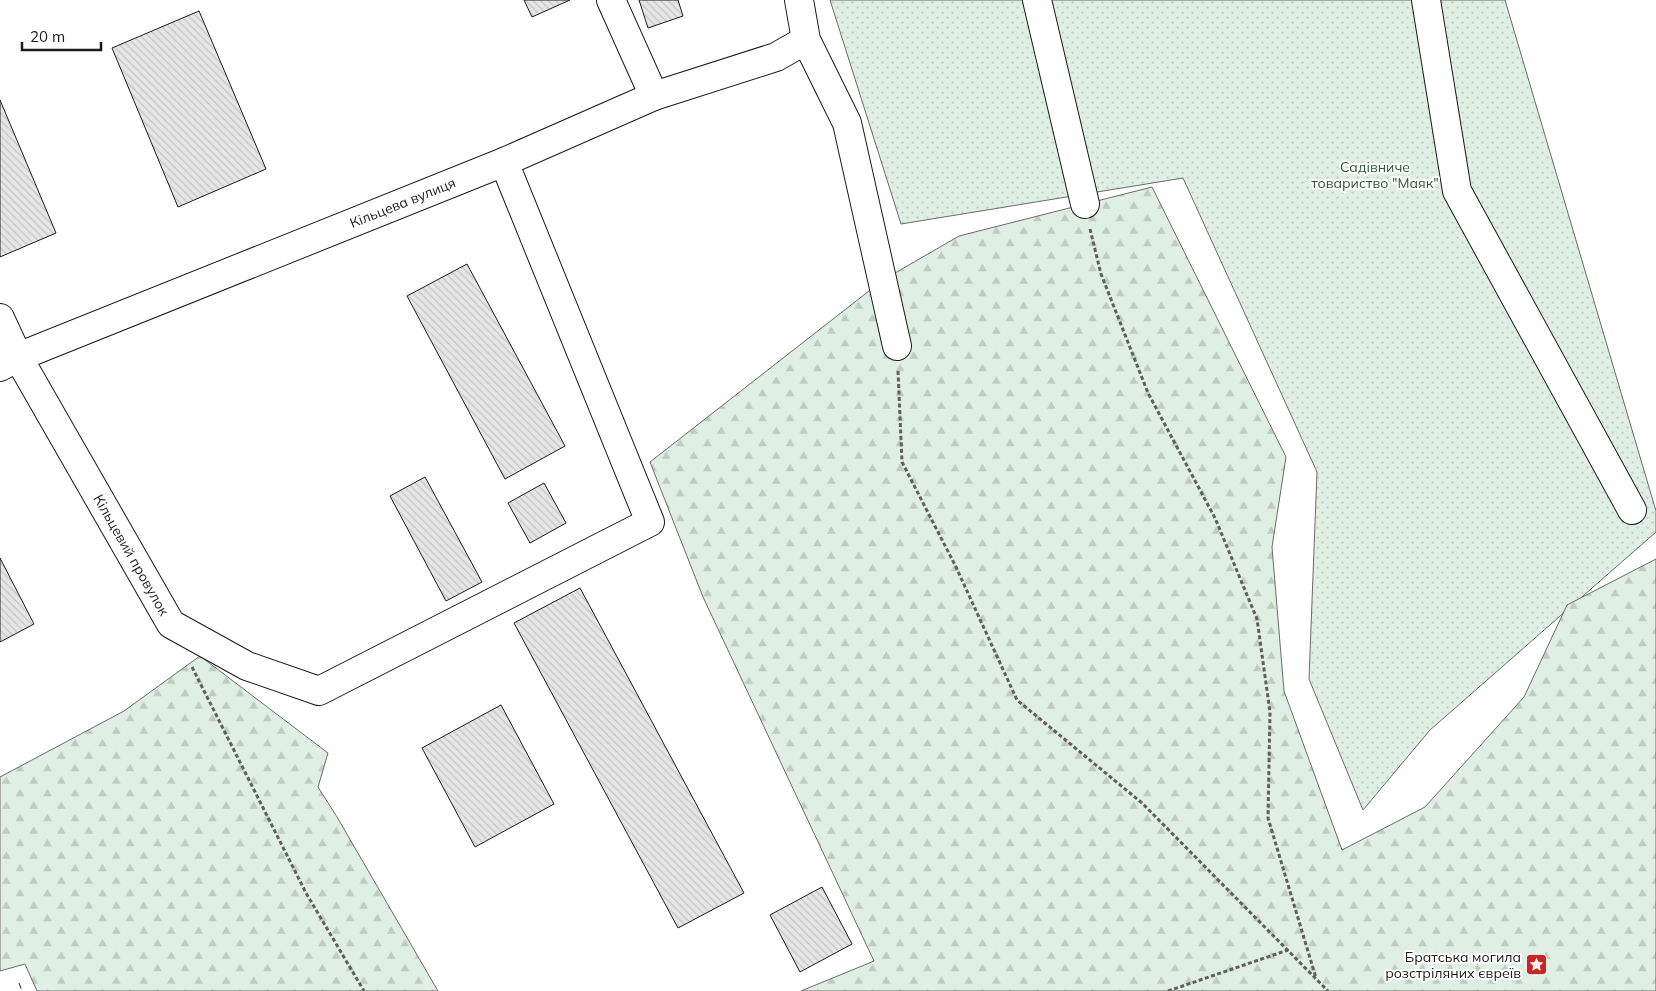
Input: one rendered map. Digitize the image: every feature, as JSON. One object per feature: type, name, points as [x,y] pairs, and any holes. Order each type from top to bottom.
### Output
[{"type":"street","points":[[611,0],[654,96]]},
{"type":"street","points":[[798,0],[806,40],[847,123],[897,346]]},
{"type":"street","points":[[1037,0],[1085,204]]},
{"type":"street","points":[[1426,0],[1456,191],[1632,510]]},
{"type":"street","name":"Кільцева вулиця","points":[[9,362],[504,162],[654,96],[776,56],[806,40]]},
{"type":"street","name":"Кільцевий провулок","points":[[0,318],[9,362],[171,624],[247,666],[318,691],[650,522],[504,162]]},
{"type":"path","points":[[1085,204],[1100,274],[1148,393],[1215,518],[1257,619],[1270,712],[1268,818],[1316,978]]},
{"type":"path","points":[[897,346],[902,462],[956,567],[1017,700],[1142,803],[1328,991]]},
{"type":"path","points":[[171,624],[306,893],[364,991]]},
{"type":"path","points":[[1168,991],[1288,950]]},
{"type":"green space","name":"Садівниче товариство \"Маяк\"","points":[[830,0],[1505,0],[1656,511],[1656,532],[1430,730],[1363,810],[1309,679],[1317,472],[1183,178],[901,224]]},
{"type":"green space","points":[[1152,187],[1286,457],[1272,547],[1284,691],[1342,850],[1425,807],[1524,697],[1567,605],[1656,559],[1656,991],[801,991],[874,961],[703,597],[650,462],[883,280],[959,236]]},
{"type":"green space","points":[[200,656],[328,753],[318,787],[438,991],[37,991],[25,964],[0,971],[0,777],[124,711]]},
{"type":"building","points":[[524,0],[570,0],[532,17]]},
{"type":"building","points":[[639,0],[678,0],[683,16],[648,28]]},
{"type":"building","points":[[199,11],[266,169],[178,207],[112,48]]},
{"type":"building","points":[[0,100],[56,233],[0,257]]},
{"type":"building","points":[[467,264],[565,446],[505,479],[407,296]]},
{"type":"building","points":[[425,477],[482,582],[446,601],[390,496]]},
{"type":"building","points":[[544,483],[566,523],[530,543],[508,503]]},
{"type":"building","points":[[0,558],[34,624],[0,642]]},
{"type":"building","points":[[580,588],[744,893],[678,928],[514,623]]},
{"type":"building","points":[[501,705],[554,804],[475,847],[422,748]]},
{"type":"building","points":[[822,887],[852,944],[800,972],[770,915]]},
{"type":"fence","points":[[19,983],[22,991]]},
{"type":"place","name":"Братська могила розстріляних євреїв","points":[[1537,965]]}]
